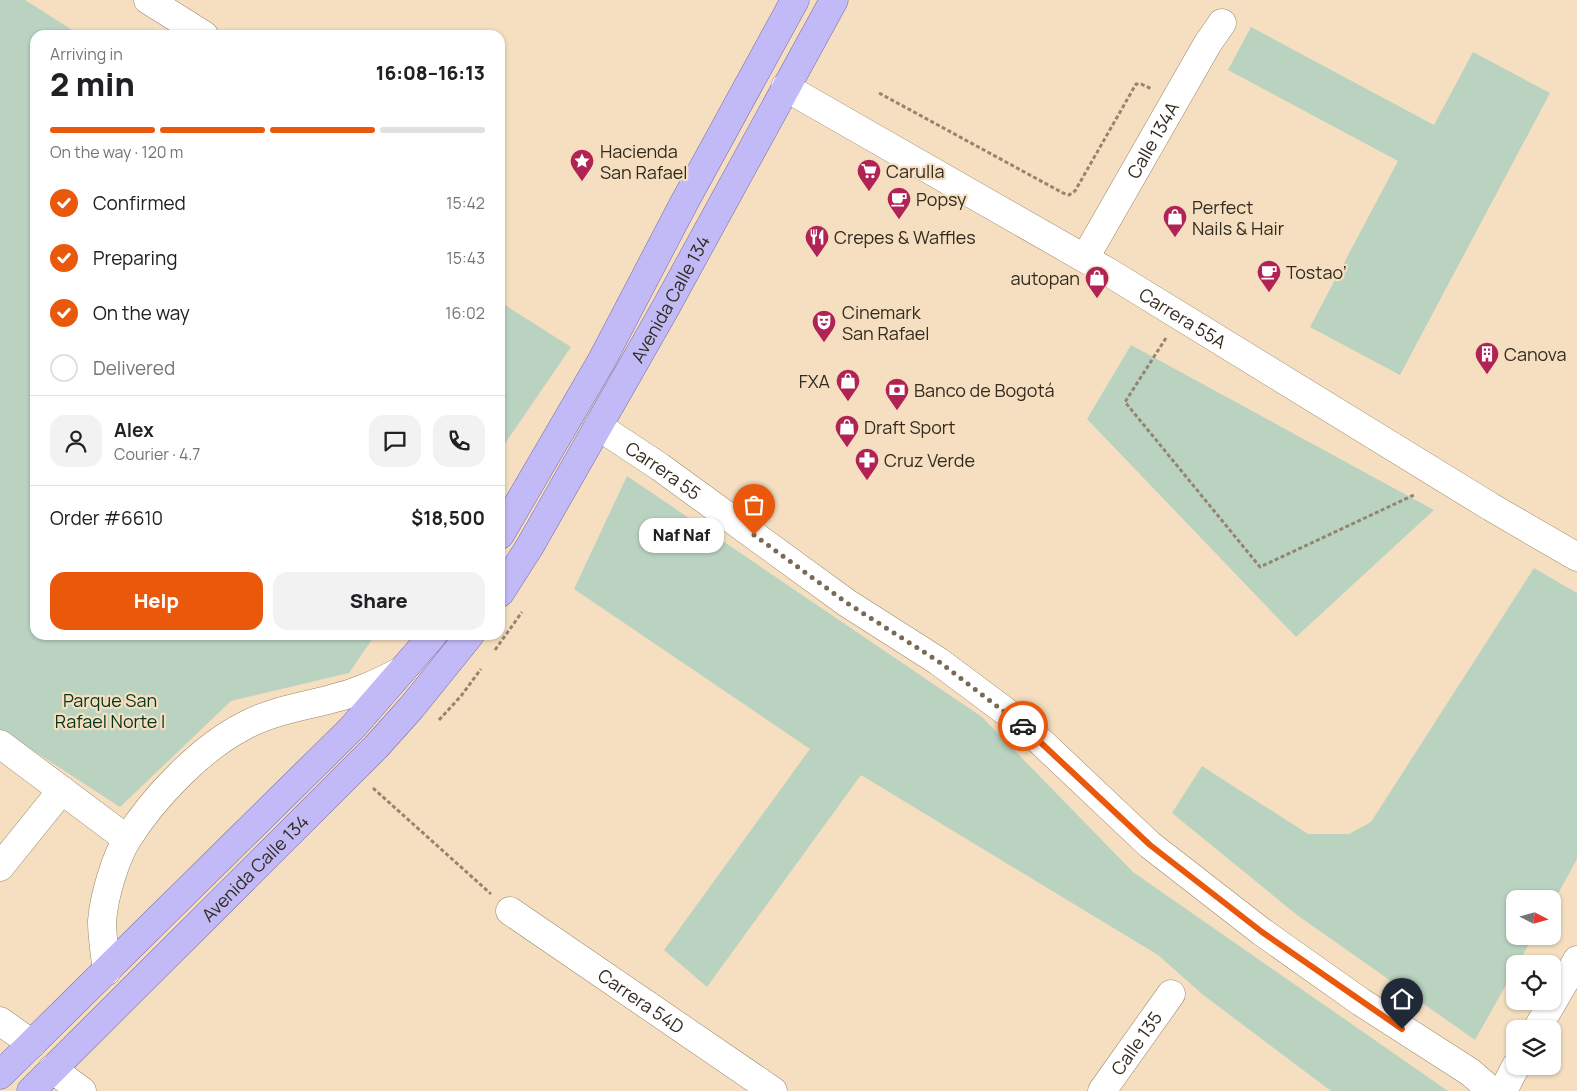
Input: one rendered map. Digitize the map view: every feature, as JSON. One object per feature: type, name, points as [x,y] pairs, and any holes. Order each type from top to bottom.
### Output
[{"type":"main road","name":"Avenida Calle 134","points":[[505,527],[602,360],[684,203],[795,0]]},
{"type":"main road","name":"Avenida Calle 134","points":[[505,585],[530,546],[666,307],[834,0]]},
{"type":"main road","name":"Avenida Calle 134","points":[[0,1075],[352,728],[429,640]]},
{"type":"main road","name":"Avenida Calle 134","points":[[31,1091],[354,770],[411,708],[466,640]]},
{"type":"street","points":[[148,0],[196,30]]},
{"type":"street","name":"Calle 134A","points":[[1085,258],[1174,101],[1222,23]]},
{"type":"street","name":"Carrera 55A","points":[[785,87],[1085,258],[1491,507],[1577,557]]},
{"type":"street","name":"Carrera 55","points":[[598,426],[660,467],[847,603],[945,667],[1020,724],[1164,857],[1262,932],[1361,1002],[1470,1072],[1492,1091]]},
{"type":"street","points":[[107,970],[102,922],[110,879],[127,839],[157,798],[204,752],[244,725],[289,708],[332,699],[370,688],[405,669]]},
{"type":"street","points":[[0,744],[127,839]]},
{"type":"street","points":[[0,867],[62,790]]},
{"type":"street","name":"Carrera 54D","points":[[510,911],[773,1091]]},
{"type":"street","points":[[1542,1020],[1577,960]]},
{"type":"street","name":"Calle 135","points":[[1102,1091],[1171,994]]},
{"type":"street","points":[[0,1021],[32,1044]]},
{"type":"street","points":[[52,1069],[82,1091]]},
{"type":"street","points":[[1504,1091],[1512,1075]]},
{"type":"path","points":[[879,92],[1069,195],[1075,191],[1136,84],[1142,84],[1174,101]]},
{"type":"path","points":[[1166,337],[1126,402],[1260,567],[1425,490]]},
{"type":"path","points":[[354,770],[510,911]]},
{"type":"green space","name":"Parque San Rafael Norte I","points":[[0,0],[25,0],[72,30],[30,30],[30,640],[372,640],[349,673],[231,701],[120,807],[0,729]]},
{"type":"green space","points":[[1251,27],[1434,125],[1473,52],[1550,93],[1400,375],[1310,327],[1398,161],[1228,70]]},
{"type":"green space","points":[[505,305],[571,347],[505,444]]},
{"type":"green space","points":[[1131,345],[1434,510],[1296,637],[1087,419]]},
{"type":"green space","points":[[627,476],[982,717],[1133,872],[1448,1091],[1331,1091],[1202,994],[1158,955],[861,775],[707,987],[664,950],[810,749],[574,589]]},
{"type":"green space","points":[[1534,568],[1577,593],[1577,859],[1560,890],[1506,890],[1506,945],[1528,945],[1523,955],[1506,955],[1506,985],[1475,1040],[1297,915],[1172,813],[1202,766],[1308,834],[1349,834],[1371,822]]},
{"type":"way so far","points":[[754,535],[847,603],[938,661],[1023,726]]},
{"type":"place","name":"Hacienda San Rafael","points":[[582,182]]},
{"type":"place","name":"Carulla","points":[[869,192]]},
{"type":"place","name":"Popsy","points":[[899,220]]},
{"type":"place","name":"Perfect Nails & Hair","points":[[1175,238]]},
{"type":"place","name":"Crepes & Waffles","points":[[817,258]]},
{"type":"place","name":"Tostao’","points":[[1269,293]]},
{"type":"place","name":"autopan","points":[[1097,299]]},
{"type":"place","name":"Cinemark San Rafael","points":[[824,343]]},
{"type":"place","name":"Canova","points":[[1487,375]]},
{"type":"place","name":"FXA","points":[[848,402]]},
{"type":"place","name":"Banco de Bogotá","points":[[897,411]]},
{"type":"place","name":"Draft Sport","points":[[847,448]]},
{"type":"place","name":"Cruz Verde","points":[[867,481]]},
{"type":"place","name":"Naf Naf","points":[[754,535]]},
{"type":"route","points":[[1023,726],[1150,845],[1262,932],[1402,1029]]}]
